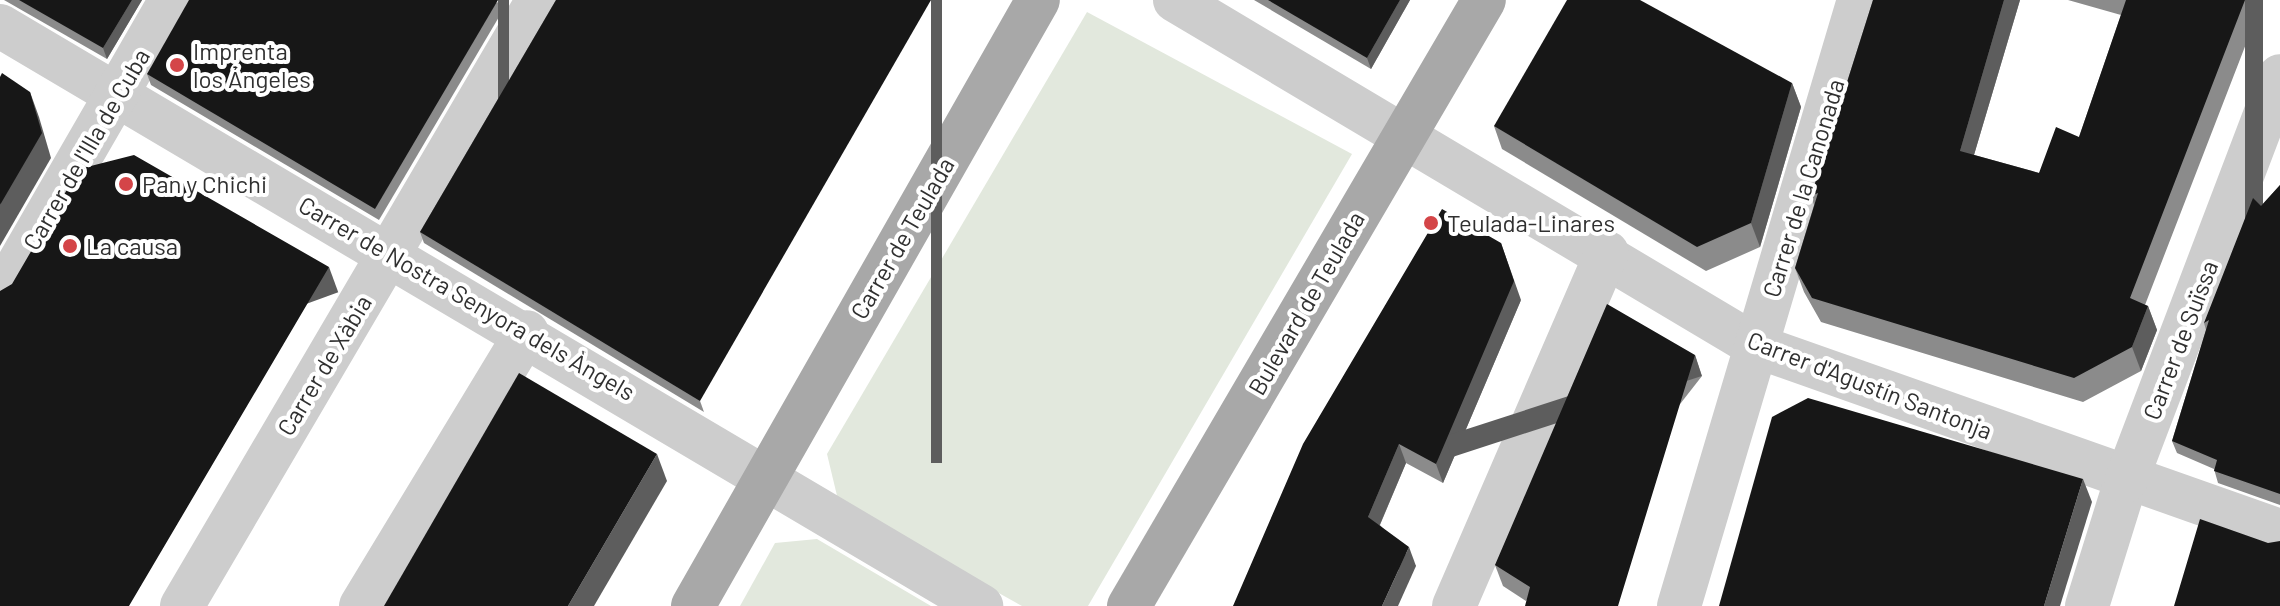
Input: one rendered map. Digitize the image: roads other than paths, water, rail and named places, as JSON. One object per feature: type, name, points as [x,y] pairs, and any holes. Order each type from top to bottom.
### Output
[{"type":"main road","name":"Bulevard de Teulada","points":[[1129,606],[1484,0]]},
{"type":"main road","name":"Carrer de Teulada","points":[[693,606],[1033,2]]},
{"type":"street","name":"Carrer de l'Illa de Cuba","points":[[0,296],[120,94],[171,0]]},
{"type":"street","name":"Carrer de Xàbia","points":[[182,606],[538,0]]},
{"type":"street","name":"Carrer d'Agustín Santonja","points":[[1175,0],[1607,253],[1756,346],[2126,481],[2280,531]]},
{"type":"street","name":"Carrer de la Canonada","points":[[1679,606],[1859,0]]},
{"type":"street","name":"Carrer de Nostra Senyora dels Àngels","points":[[0,26],[527,332],[766,476]]},
{"type":"street","name":"Carrer de Suïssa","points":[[2087,606],[2126,481],[2280,76]]},
{"type":"street","points":[[1454,606],[1607,253]]},
{"type":"street","points":[[361,606],[527,332]]},
{"type":"street","points":[[766,476],[981,606]]},
{"type":"place","name":"Imprenta los Ángeles","points":[[177,65]]},
{"type":"place","name":"Pan y Chichi","points":[[126,184]]},
{"type":"place","name":"Teulada-Linares","points":[[1431,223]]},
{"type":"place","name":"La causa","points":[[70,246]]}]
